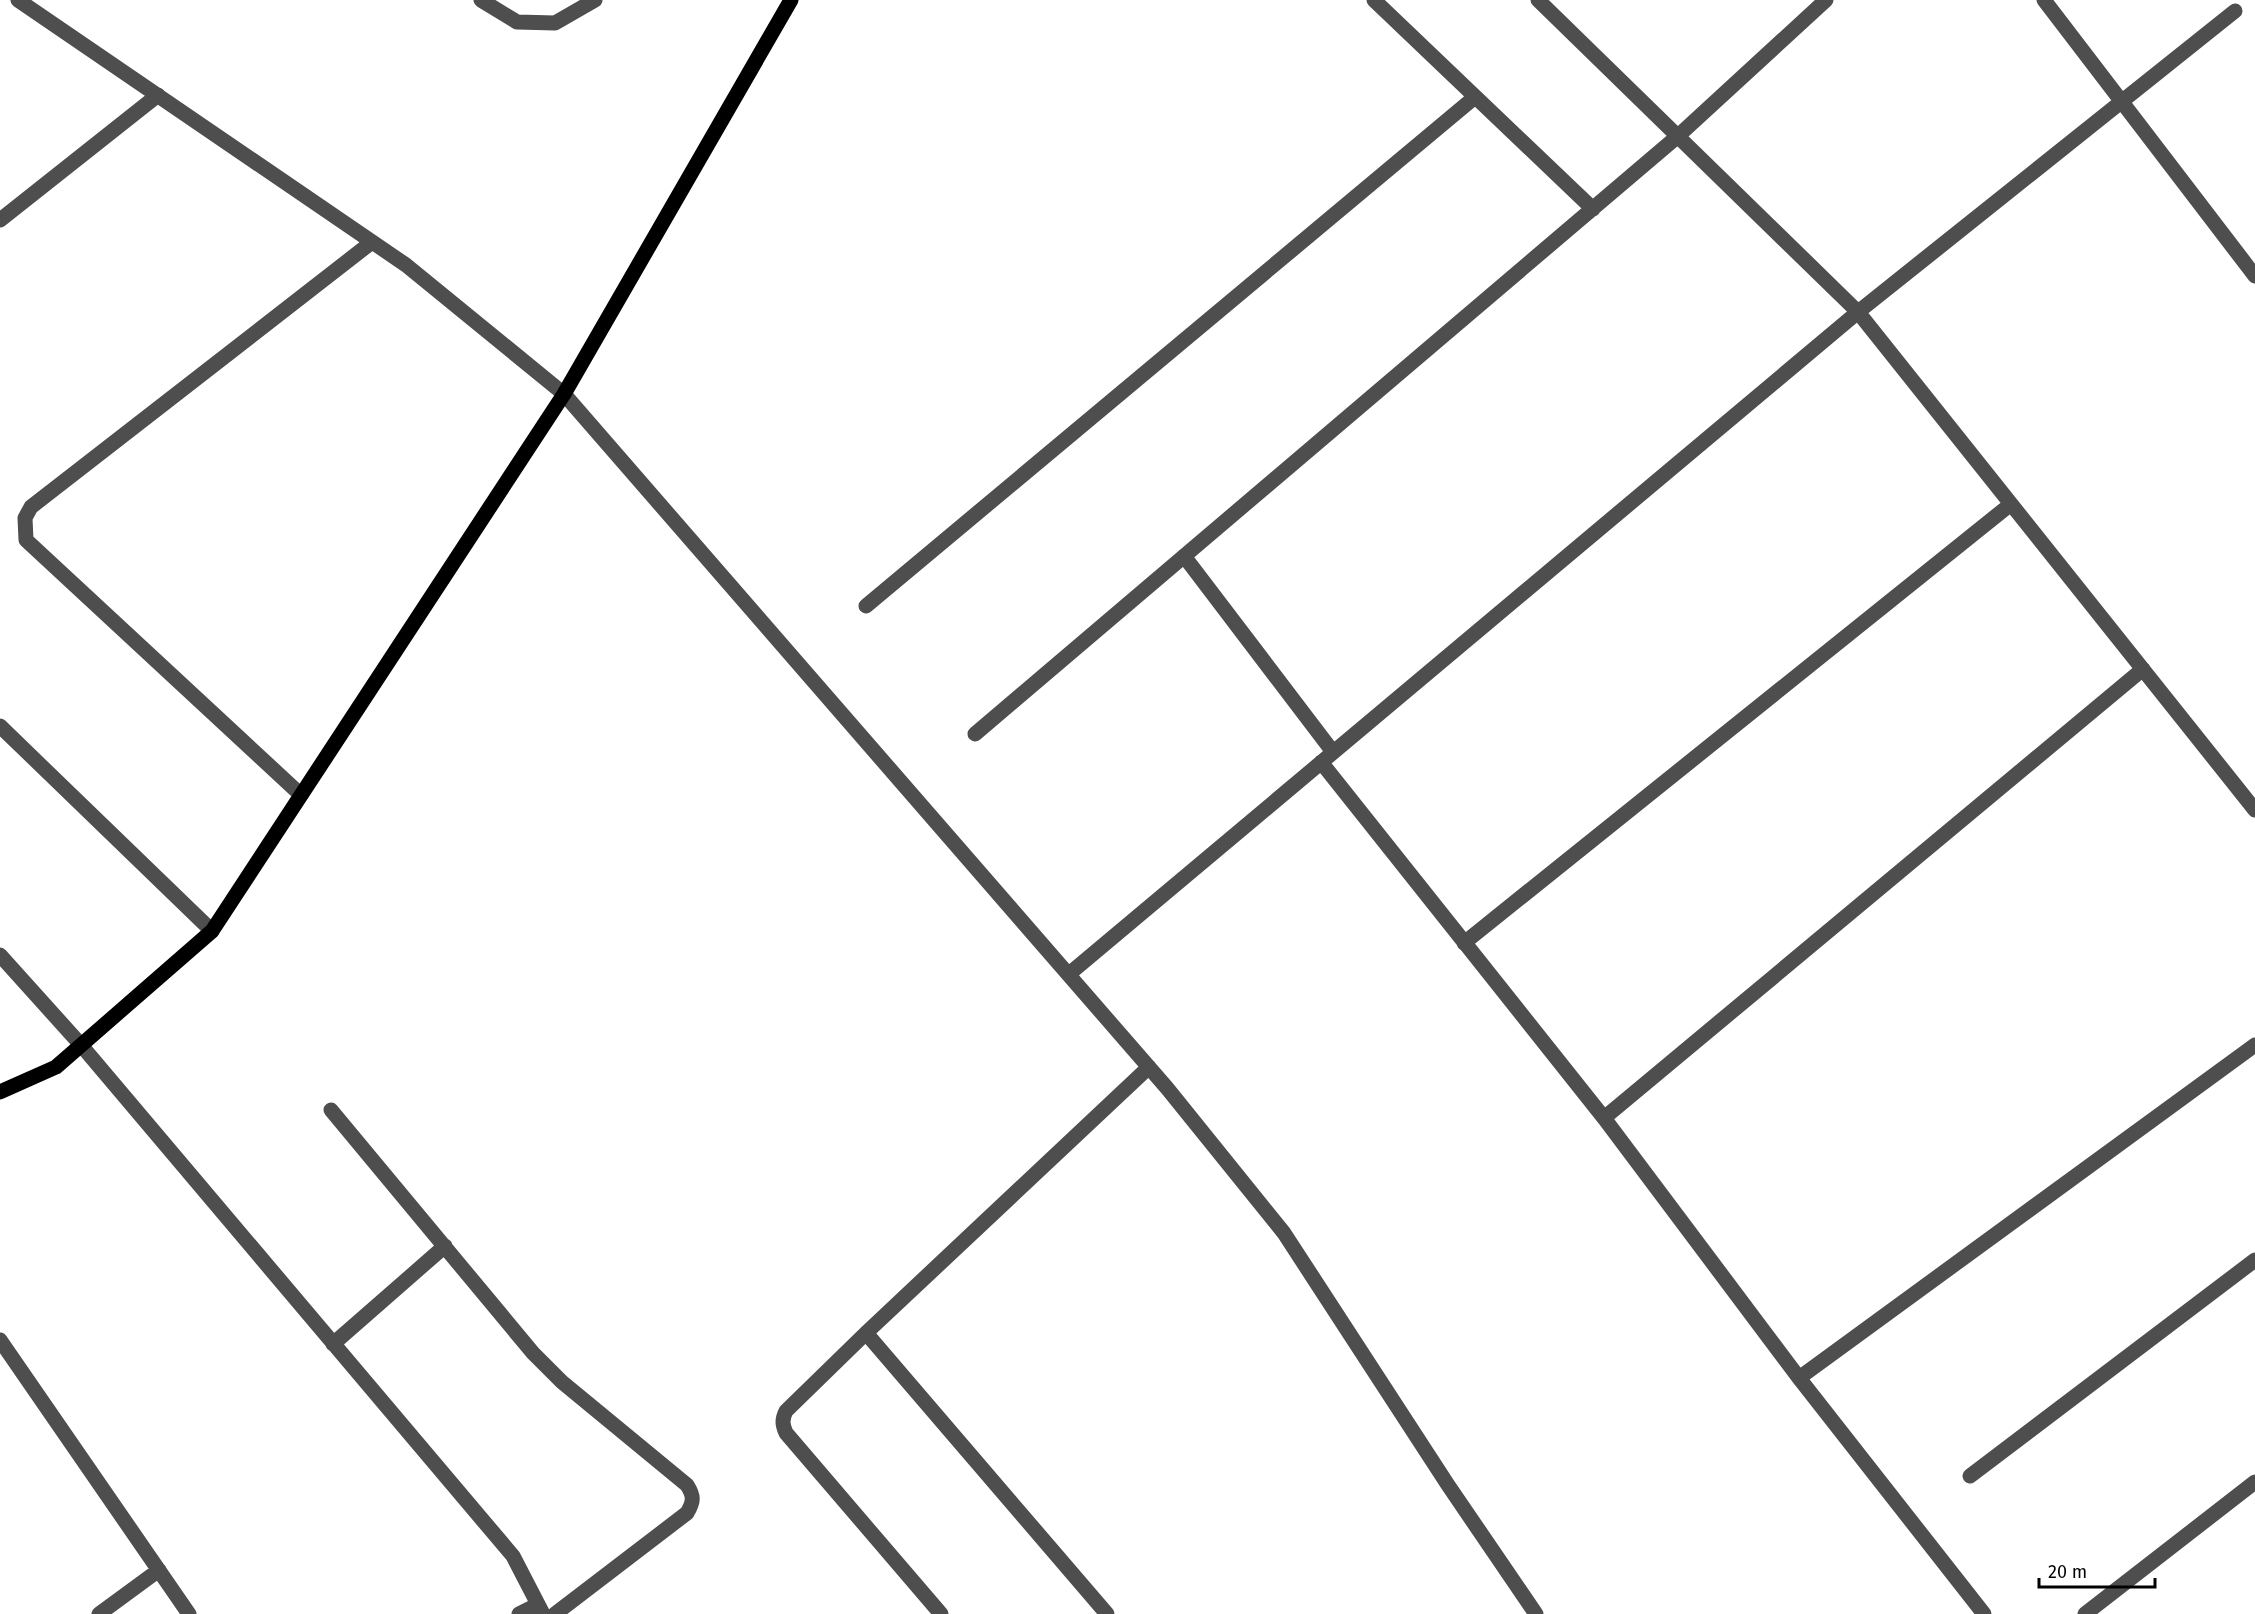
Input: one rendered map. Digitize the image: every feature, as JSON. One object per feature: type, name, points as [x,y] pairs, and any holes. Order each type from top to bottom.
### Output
[{"type":"main road","points":[[0,1092],[56,1067],[212,931],[564,394],[791,0]]},
{"type":"street","points":[[18,0],[406,265],[564,394],[1149,1067],[1284,1233],[1448,1485],[1536,1614]]},
{"type":"street","points":[[481,0],[517,22],[555,23],[595,0]]},
{"type":"street","points":[[1374,0],[1593,209]]},
{"type":"street","points":[[1538,0],[1858,312],[2255,810]]},
{"type":"street","points":[[975,734],[1678,136],[1826,0]]},
{"type":"street","points":[[2044,0],[2255,276]]},
{"type":"street","points":[[1069,974],[1858,312],[2235,11]]},
{"type":"street","points":[[0,220],[158,95]]},
{"type":"street","points":[[866,606],[1475,96]]},
{"type":"street","points":[[301,795],[26,540],[25,519],[31,507],[372,242]]},
{"type":"street","points":[[1464,943],[2011,504]]},
{"type":"street","points":[[1184,556],[1333,752]]},
{"type":"street","points":[[1604,1118],[2143,669]]},
{"type":"street","points":[[0,726],[212,931]]},
{"type":"street","points":[[1321,762],[1604,1118],[1799,1378],[1984,1614]]},
{"type":"street","points":[[0,955],[81,1045],[513,1556],[540,1610],[519,1614]]},
{"type":"street","points":[[1799,1378],[2255,1045]]},
{"type":"street","points":[[941,1614],[786,1433],[783,1425],[786,1411],[1149,1067]]},
{"type":"street","points":[[331,1110],[533,1353],[562,1382],[687,1485],[692,1493],[693,1503],[687,1513],[555,1614]]},
{"type":"street","points":[[333,1344],[445,1246]]},
{"type":"street","points":[[1970,1476],[2255,1260]]},
{"type":"street","points":[[866,1333],[1107,1614]]},
{"type":"street","points":[[0,1340],[189,1614]]},
{"type":"street","points":[[2085,1614],[2255,1482]]},
{"type":"street","points":[[99,1614],[159,1570]]}]
